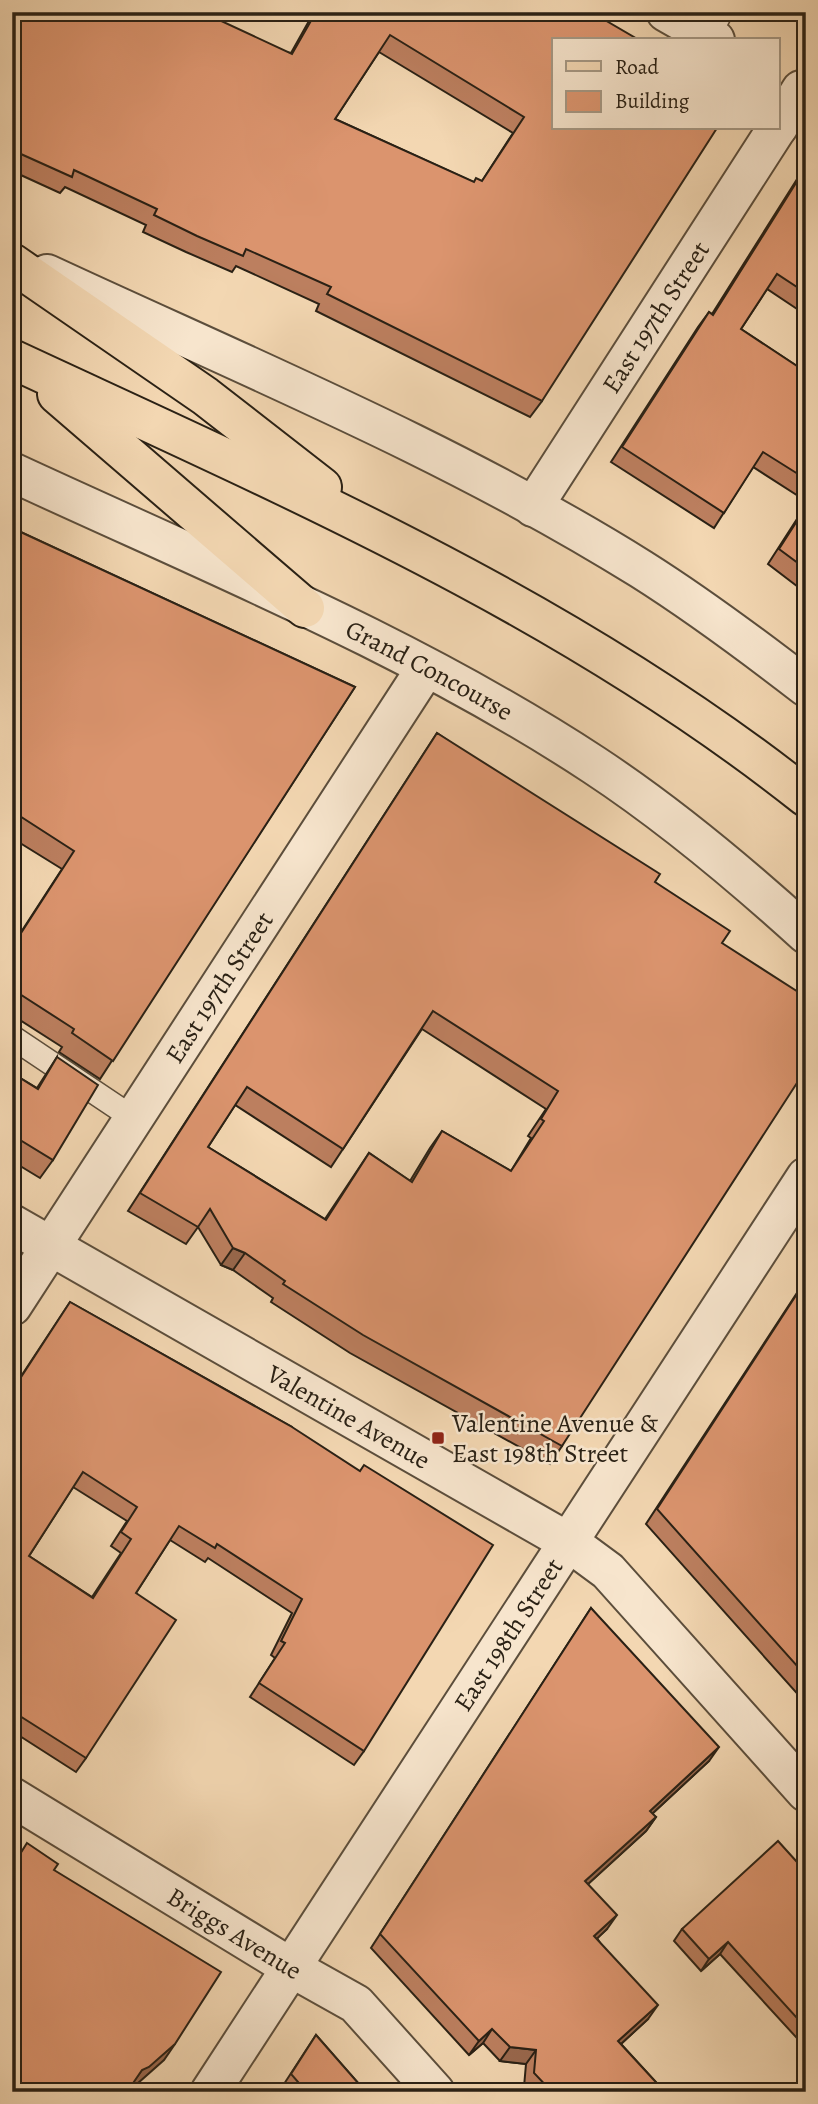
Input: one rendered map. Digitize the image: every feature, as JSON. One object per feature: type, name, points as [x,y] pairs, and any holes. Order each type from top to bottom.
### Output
[{"type":"main road","points":[[12,260],[205,396],[376,529]]},
{"type":"main road","points":[[16,361],[376,529],[484,585],[587,645],[760,761],[806,797]]},
{"type":"main road","points":[[16,361],[305,608]]},
{"type":"street","points":[[666,12],[715,30]]},
{"type":"street","name":"East 197th Street","points":[[780,120],[795,86]]},
{"type":"street","name":"East 197th Street","points":[[533,507],[775,130]]},
{"type":"street","points":[[12,260],[416,446],[533,507],[642,570],[806,687]]},
{"type":"street","name":"Grand Concourse","points":[[12,472],[305,608],[426,668],[595,765],[681,827],[806,934]]},
{"type":"street","name":"East 197th Street","points":[[12,1306],[426,668]]},
{"type":"street","name":"East 198th Street","points":[[210,2092],[570,1544],[806,1177]]},
{"type":"street","name":"Valentine Avenue","points":[[12,1224],[570,1544],[608,1571],[806,1791]]},
{"type":"street","name":"Briggs Avenue","points":[[12,1797],[290,1968],[356,2004],[435,2092]]},
{"type":"lane","points":[[12,1037],[133,1118]]},
{"type":"building","points":[[12,12],[202,12],[292,54],[316,12],[591,12],[636,38],[552,38],[552,130],[716,130],[542,401],[327,294],[331,287],[246,249],[243,256],[197,236],[154,215],[157,209],[74,170],[72,177],[12,150]],"holes":[[[390,35],[524,117],[482,181],[476,178],[474,182],[335,119]]]},
{"type":"building","points":[[806,167],[806,293],[777,274],[741,329],[806,372],[806,479],[763,452],[724,513],[622,447],[709,312],[713,315]]},
{"type":"building","points":[[806,507],[806,569],[779,549]]},
{"type":"building","points":[[12,528],[355,687],[113,1061],[72,1033],[74,1029],[12,989],[12,947],[74,851],[12,811]]},
{"type":"building","points":[[437,733],[660,874],[655,882],[730,931],[722,943],[806,997],[806,1069],[562,1446],[363,1335],[283,1284],[285,1281],[245,1253],[233,1248],[210,1209],[198,1227],[140,1193]],"holes":[[[433,1011],[558,1091],[541,1119],[544,1121],[511,1171],[442,1131],[412,1182],[369,1153],[326,1220],[208,1147],[247,1087],[343,1149]]]},
{"type":"building","points":[[57,1057],[98,1085],[53,1160],[12,1135],[12,1073],[38,1089]]},
{"type":"building","points":[[806,1280],[806,1676],[657,1509]]},
{"type":"building","points":[[70,1302],[292,1427],[360,1471],[364,1465],[493,1545],[364,1751],[259,1683],[285,1643],[281,1641],[302,1599],[217,1544],[215,1548],[179,1526],[136,1593],[176,1620],[86,1758],[12,1711],[12,1391]],"holes":[[[83,1472],[137,1507],[121,1532],[131,1539],[93,1598],[29,1556]]]},
{"type":"building","points":[[591,1608],[719,1747],[650,1811],[656,1817],[585,1881],[617,1915],[594,1936],[658,2005],[618,2041],[665,2092],[552,2092],[534,2073],[536,2050],[510,2047],[492,2029],[479,2041],[380,1934]]},
{"type":"building","points":[[778,1841],[806,1872],[806,2028],[728,1942],[709,1959],[682,1929]]},
{"type":"building","points":[[27,1843],[58,1864],[54,1870],[221,1972],[175,2044],[142,2070],[127,2092],[12,2092],[12,1860],[15,1862]]},
{"type":"building","points":[[316,2035],[366,2092],[303,2092],[305,2090],[291,2074]]},
{"type":"place","name":"Valentine Avenue & East 198th Street","points":[[438,1438]]}]
